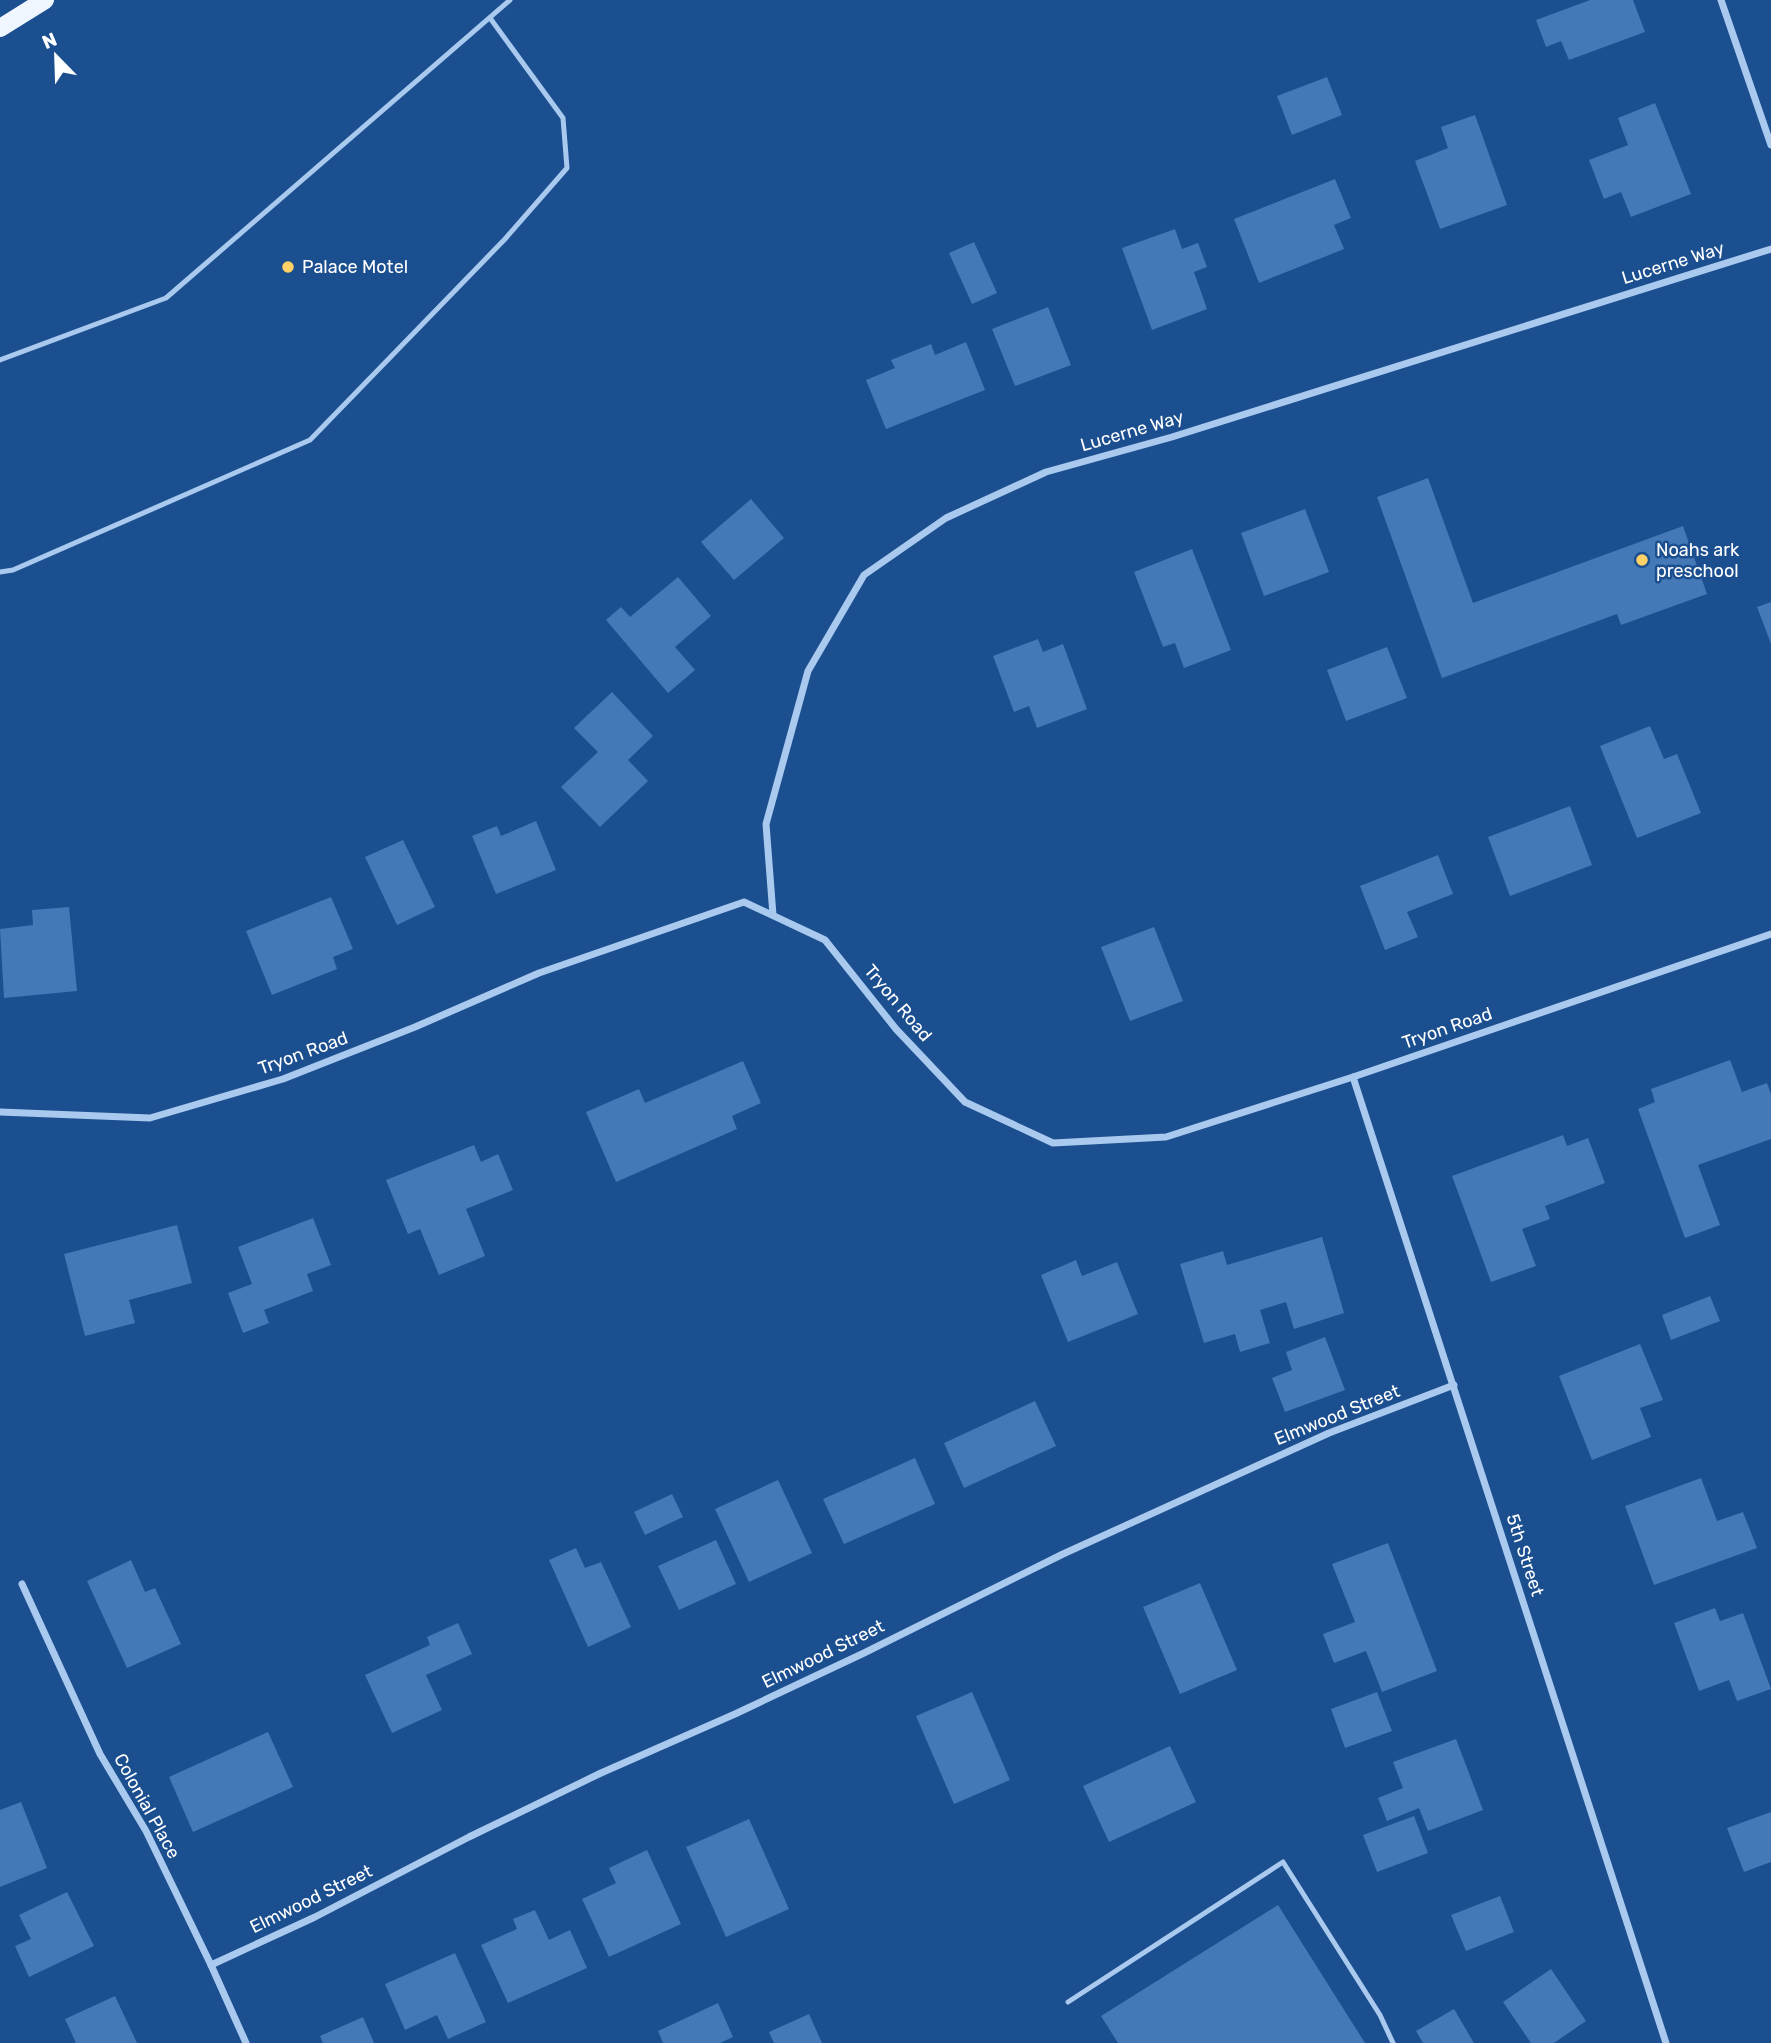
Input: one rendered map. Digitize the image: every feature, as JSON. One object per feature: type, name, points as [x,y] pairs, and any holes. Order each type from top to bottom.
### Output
[{"type":"main road","points":[[0,27],[46,0]]},
{"type":"street","points":[[1721,0],[1771,145]]},
{"type":"street","name":"Lucerne Way","points":[[773,915],[766,824],[808,671],[864,575],[946,518],[1046,472],[1172,437],[1771,249]]},
{"type":"street","name":"Tryon Road","points":[[0,1112],[149,1118],[283,1079],[415,1027],[539,973],[744,902],[825,940],[896,1029],[965,1102],[1053,1143],[1167,1137],[1353,1077],[1771,934]]},
{"type":"street","name":"5th Street","points":[[1353,1077],[1666,2043]]},
{"type":"street","name":"Elmwood Street","points":[[211,1965],[315,1917],[469,1837],[601,1773],[841,1664],[1063,1553],[1329,1433],[1454,1385]]},
{"type":"street","name":"Colonial Place","points":[[22,1584],[100,1754],[146,1831],[246,2043]]},
{"type":"lane","points":[[0,360],[166,298],[510,0]]},
{"type":"lane","points":[[0,572],[13,570],[310,440],[505,239],[567,167],[564,118],[490,18]]},
{"type":"lane","points":[[1068,2002],[1283,1862],[1380,2015],[1393,2043]]},
{"type":"building","points":[[1590,0],[1633,0],[1645,32],[1569,60],[1561,41],[1546,47],[1536,20]]},
{"type":"building","points":[[1327,77],[1342,115],[1292,135],[1277,96]]},
{"type":"building","points":[[1655,103],[1691,194],[1631,217],[1621,192],[1604,199],[1589,160],[1628,145],[1618,118]]},
{"type":"building","points":[[1475,115],[1507,205],[1440,229],[1415,161],[1448,148],[1441,127]]},
{"type":"building","points":[[1335,179],[1351,218],[1334,225],[1344,249],[1259,283],[1234,219]]},
{"type":"building","points":[[1175,229],[1182,249],[1198,243],[1207,267],[1194,272],[1207,309],[1152,330],[1122,248]]},
{"type":"building","points":[[974,242],[997,293],[972,304],[949,253]]},
{"type":"building","points":[[1048,307],[1071,365],[1015,386],[992,329]]},
{"type":"building","points":[[966,342],[985,390],[886,429],[866,380],[895,368],[891,360],[931,344],[935,355]]},
{"type":"building","name":"Noahs ark preschool","points":[[1428,478],[1473,603],[1683,526],[1707,594],[1621,625],[1617,614],[1442,678],[1377,497]]},
{"type":"building","points":[[751,499],[784,538],[734,580],[701,542]]},
{"type":"building","points":[[1305,509],[1329,572],[1264,596],[1241,533]]},
{"type":"building","points":[[1192,549],[1231,650],[1184,668],[1175,643],[1163,647],[1134,572]]},
{"type":"building","points":[[678,577],[711,616],[675,647],[695,670],[668,693],[606,620],[621,607],[630,617]]},
{"type":"building","points":[[1771,602],[1771,644],[1757,607]]},
{"type":"building","points":[[1038,639],[1043,652],[1063,644],[1087,709],[1037,728],[1029,706],[1014,712],[993,656]]},
{"type":"building","points":[[1387,647],[1407,698],[1346,721],[1327,670]]},
{"type":"building","points":[[612,692],[653,736],[628,760],[648,781],[600,827],[561,787],[598,752],[574,728]]},
{"type":"building","points":[[1650,726],[1664,759],[1677,754],[1701,813],[1637,838],[1600,746]]},
{"type":"building","points":[[1570,806],[1592,865],[1510,896],[1488,837]]},
{"type":"building","points":[[536,821],[556,870],[496,894],[472,836],[497,826],[501,836]]},
{"type":"building","points":[[403,840],[435,907],[397,925],[365,857]]},
{"type":"building","points":[[1438,855],[1453,894],[1407,912],[1418,937],[1385,950],[1360,886]]},
{"type":"building","points":[[331,897],[353,949],[333,957],[337,969],[272,995],[246,931]]},
{"type":"building","points":[[69,907],[77,991],[4,998],[0,929],[33,925],[32,910]]},
{"type":"building","points":[[1154,927],[1183,1001],[1130,1021],[1101,947]]},
{"type":"building","points":[[1730,1060],[1742,1092],[1767,1083],[1771,1094],[1771,1139],[1698,1165],[1720,1225],[1685,1238],[1638,1109],[1655,1102],[1651,1089]]},
{"type":"building","points":[[743,1061],[761,1103],[732,1116],[737,1129],[616,1182],[586,1112],[639,1089],[645,1103]]},
{"type":"building","points":[[1563,1135],[1567,1146],[1588,1138],[1605,1183],[1545,1206],[1550,1219],[1522,1229],[1536,1266],[1491,1282],[1452,1176]]},
{"type":"building","points":[[474,1145],[481,1162],[498,1154],[513,1190],[466,1209],[485,1256],[439,1275],[420,1229],[408,1234],[386,1180]]},
{"type":"building","points":[[313,1218],[331,1265],[307,1274],[313,1291],[264,1310],[269,1323],[243,1333],[228,1293],[252,1284],[238,1247]]},
{"type":"building","points":[[177,1225],[192,1283],[129,1300],[135,1323],[85,1336],[64,1254]]},
{"type":"building","points":[[1322,1237],[1344,1313],[1294,1329],[1286,1302],[1260,1310],[1270,1343],[1240,1352],[1235,1334],[1204,1343],[1180,1264],[1223,1251],[1227,1265]]},
{"type":"building","points":[[1076,1260],[1082,1276],[1117,1262],[1138,1314],[1068,1342],[1041,1275]]},
{"type":"building","points":[[1710,1296],[1720,1321],[1671,1340],[1662,1315]]},
{"type":"building","points":[[1325,1337],[1345,1390],[1285,1412],[1272,1378],[1292,1370],[1286,1352]]},
{"type":"building","points":[[1640,1344],[1663,1400],[1640,1408],[1651,1437],[1592,1460],[1559,1376]]},
{"type":"building","points":[[1035,1401],[1056,1446],[964,1488],[944,1443]]},
{"type":"building","points":[[915,1458],[935,1504],[844,1544],[823,1499]]},
{"type":"building","points":[[1701,1478],[1717,1521],[1743,1512],[1757,1548],[1654,1585],[1625,1506]]},
{"type":"building","points":[[778,1480],[812,1553],[749,1582],[715,1509]]},
{"type":"building","points":[[672,1494],[683,1517],[645,1535],[634,1512]]},
{"type":"building","points":[[716,1540],[736,1584],[679,1610],[658,1566]]},
{"type":"building","points":[[1388,1543],[1437,1671],[1382,1692],[1366,1651],[1334,1663],[1323,1634],[1355,1622],[1332,1564]]},
{"type":"building","points":[[576,1548],[585,1568],[601,1562],[631,1627],[588,1647],[549,1560]]},
{"type":"building","points":[[131,1560],[145,1592],[155,1588],[181,1644],[127,1668],[87,1581]]},
{"type":"building","points":[[1200,1583],[1237,1670],[1180,1694],[1143,1607]]},
{"type":"building","points":[[1715,1608],[1720,1621],[1743,1613],[1771,1689],[1737,1701],[1729,1680],[1699,1691],[1674,1623]]},
{"type":"building","points":[[458,1623],[472,1654],[426,1675],[442,1710],[392,1733],[365,1675],[430,1645],[427,1637]]},
{"type":"building","points":[[972,1692],[1010,1780],[954,1804],[916,1716]]},
{"type":"building","points":[[1377,1692],[1392,1731],[1345,1748],[1331,1709]]},
{"type":"building","points":[[268,1732],[293,1787],[193,1832],[169,1777]]},
{"type":"building","points":[[1456,1739],[1483,1810],[1428,1831],[1419,1808],[1387,1821],[1378,1798],[1403,1788],[1393,1762]]},
{"type":"building","points":[[1170,1746],[1196,1802],[1109,1842],[1083,1786]]},
{"type":"building","points":[[21,1802],[47,1868],[0,1887],[0,1810]]},
{"type":"building","points":[[1771,1812],[1771,1862],[1744,1872],[1727,1828]]},
{"type":"building","points":[[1414,1816],[1428,1853],[1377,1872],[1363,1835]]},
{"type":"building","points":[[749,1819],[789,1909],[726,1937],[686,1847]]},
{"type":"building","points":[[647,1850],[681,1924],[609,1957],[582,1899],[616,1883],[609,1868]]},
{"type":"building","points":[[67,1892],[94,1946],[29,1977],[15,1946],[31,1939],[19,1915]]},
{"type":"building","points":[[1500,1896],[1514,1932],[1466,1951],[1451,1915]]},
{"type":"building","points":[[1278,1905],[1365,2043],[1118,2043],[1101,2016]]},
{"type":"building","points":[[535,1910],[549,1940],[570,1930],[587,1968],[508,2003],[481,1945],[517,1929],[513,1919]]},
{"type":"building","points":[[455,1953],[486,2022],[448,2039],[437,2015],[405,2030],[385,1984]]},
{"type":"building","points":[[1551,1969],[1586,2021],[1554,2043],[1531,2043],[1503,2002]]},
{"type":"building","points":[[115,1996],[137,2043],[76,2043],[65,2019]]},
{"type":"building","points":[[718,2003],[733,2037],[720,2043],[663,2043],[658,2031]]},
{"type":"building","points":[[1454,2009],[1474,2043],[1423,2043],[1416,2031]]},
{"type":"building","points":[[809,2014],[822,2043],[774,2043],[769,2032]]},
{"type":"building","points":[[363,2017],[374,2043],[323,2043],[320,2036]]},
{"type":"place","name":"Palace Motel","points":[[288,267]]},
{"type":"place","name":"Noahs ark preschool","points":[[1642,560]]}]
